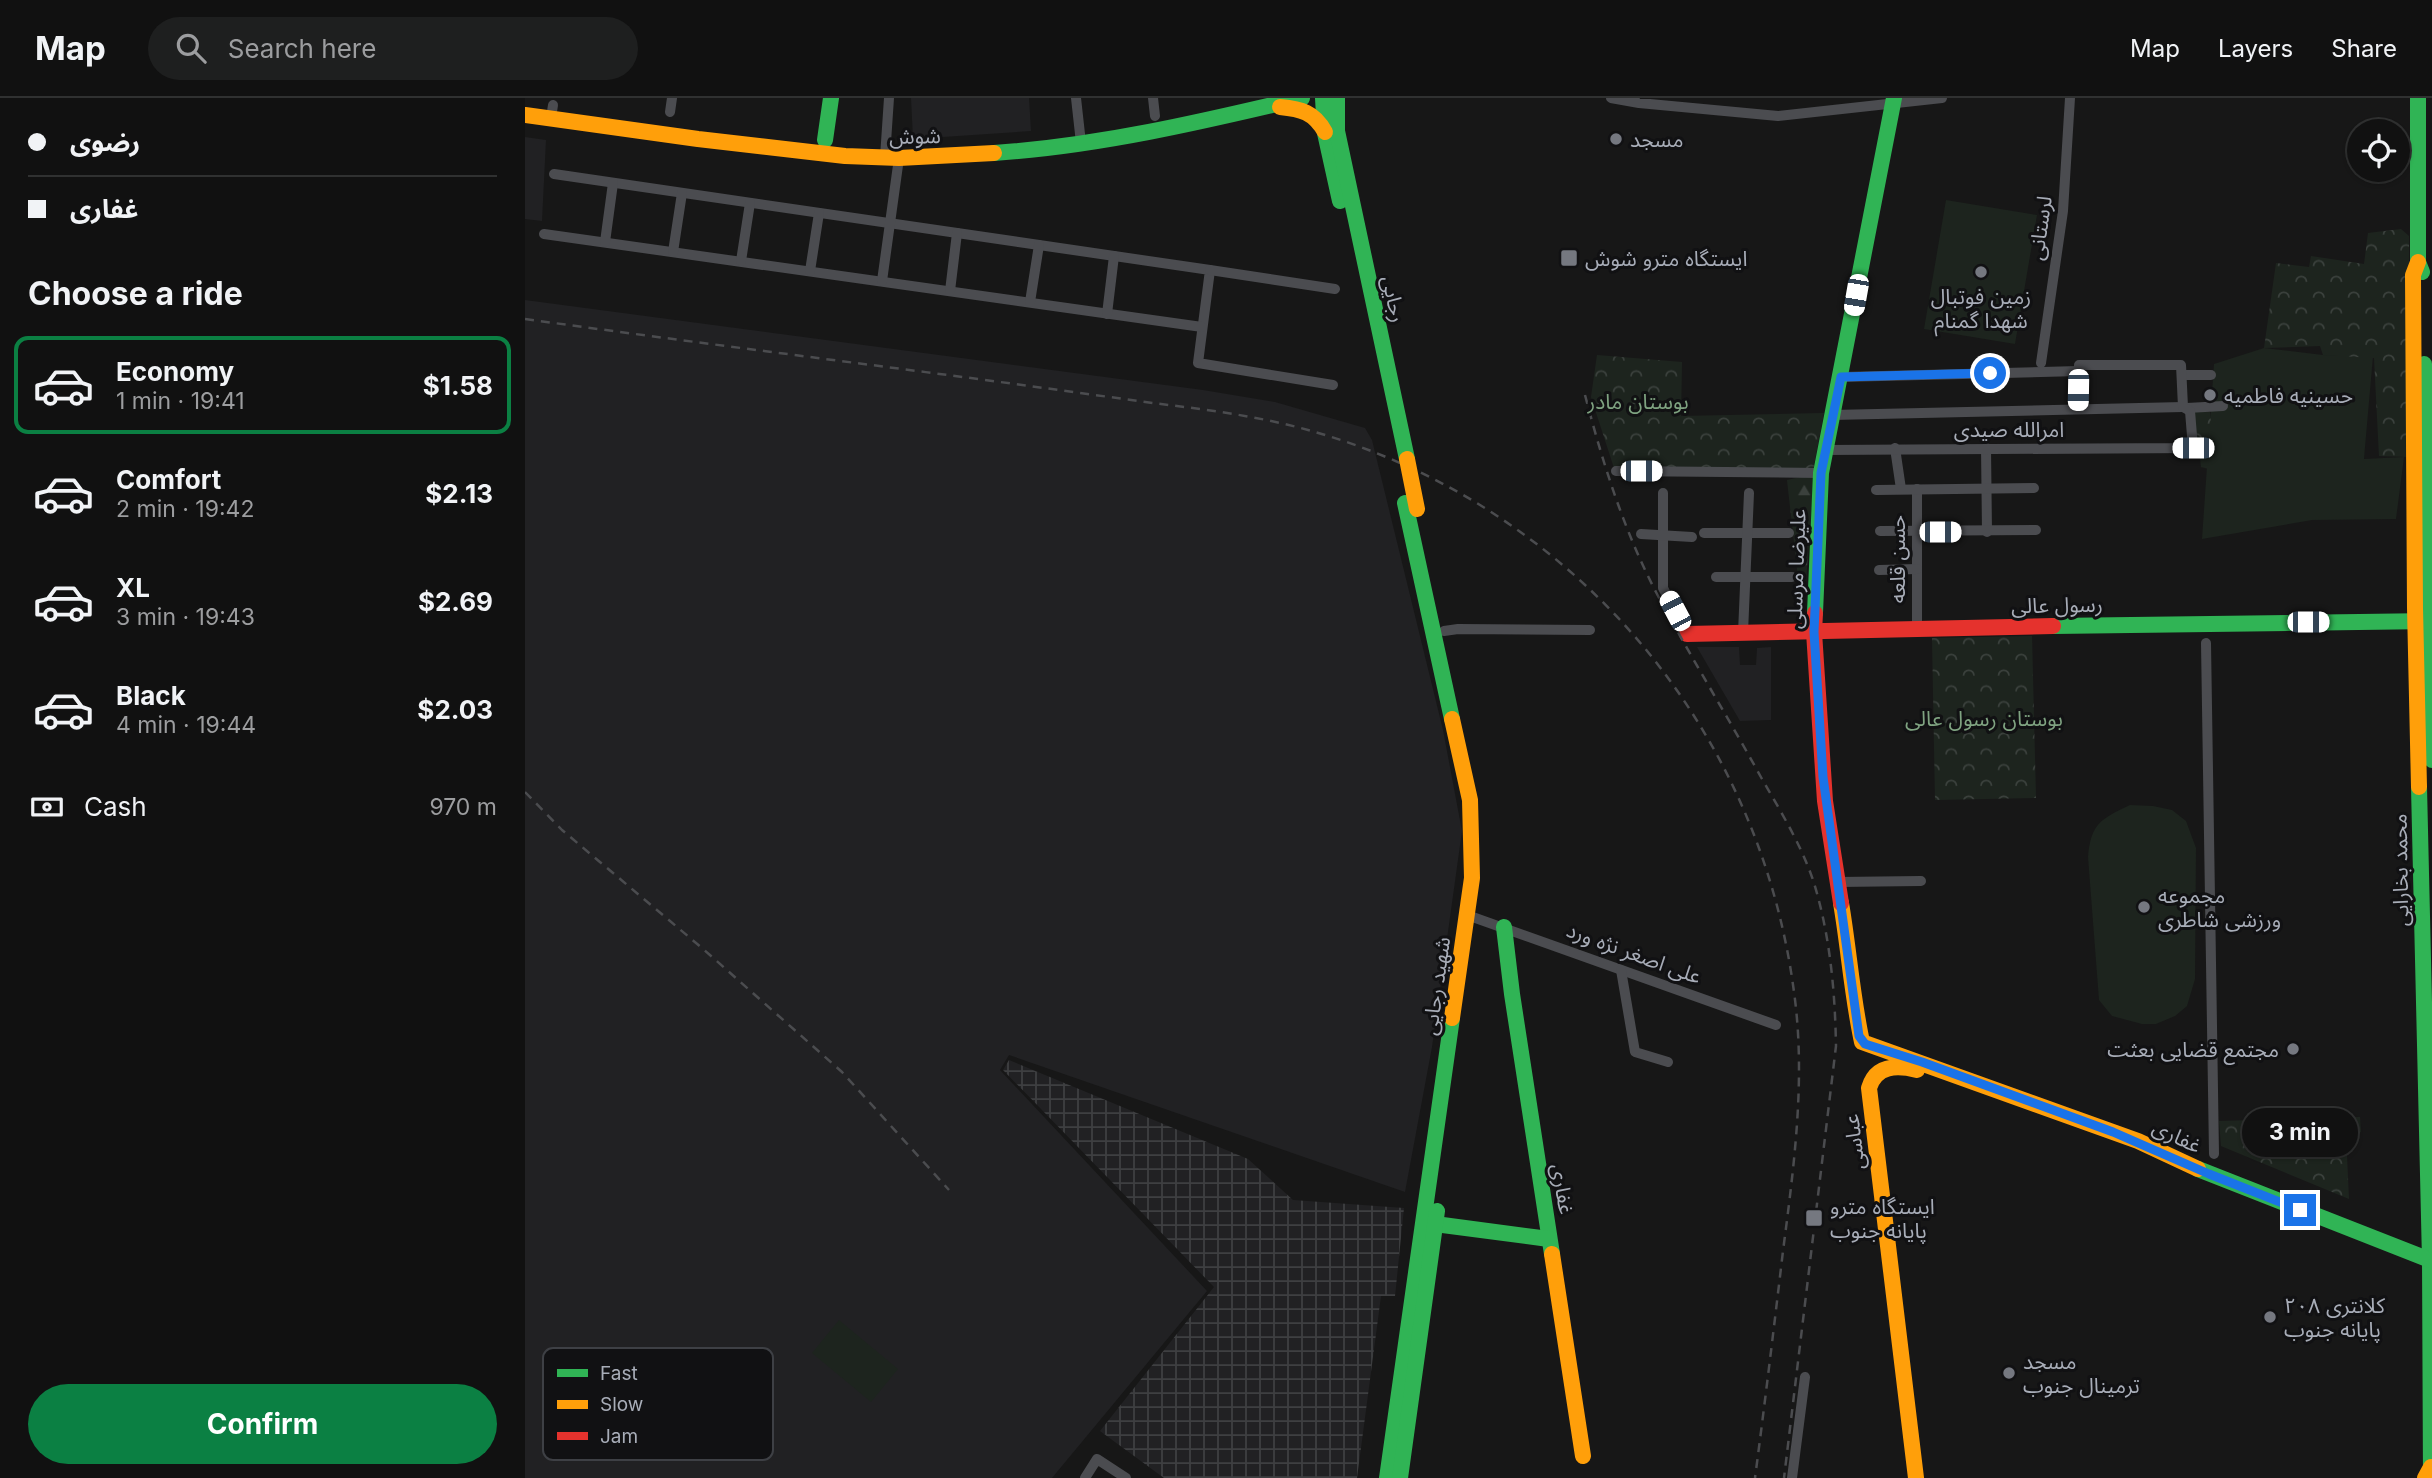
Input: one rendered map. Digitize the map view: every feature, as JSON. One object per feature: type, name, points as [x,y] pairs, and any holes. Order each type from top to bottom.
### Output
[{"type":"main road","points":[[825,140],[831,98]]},
{"type":"main road","name":"شوش","points":[[525,115],[552,111],[692,139],[823,154],[892,157],[973,155],[1081,143],[1158,131],[1302,98]]},
{"type":"main road","name":"محمد بخارایی","points":[[2418,98],[2425,264],[2420,516],[2431,687],[2432,760]]},
{"type":"main road","name":"علیرضا مرسلی","points":[[1865,1044],[1859,1036],[1853,1001],[1851,965],[1825,801],[1814,632],[1821,473],[1894,101]]},
{"type":"main road","points":[[1269,106],[1311,113],[1319,120],[1325,133]]},
{"type":"main road","name":"رجایی","points":[[1330,106],[1325,133],[1411,506]]},
{"type":"main road","name":"رجایی","points":[[1330,106],[1400,456]]},
{"type":"main road","name":"شهید رجایی","points":[[1387,1478],[1473,916],[1483,866],[1481,801],[1444,631],[1411,506]]},
{"type":"main road","name":"شهید رجایی","points":[[1400,1478],[1473,916],[1470,800],[1411,506]]},
{"type":"main road","name":"محمد بخارایی","points":[[2420,516],[2429,546],[2425,621],[2431,1478]]},
{"type":"main road","name":"رسول عالی","points":[[1687,634],[2425,621]]},
{"type":"main road","name":"غفاری","points":[[1504,927],[1583,1456]]},
{"type":"main road","name":"غفاری","points":[[1865,1044],[2138,1141],[2209,1174],[2431,1259]]},
{"type":"main road","name":"عباسی","points":[[1916,1478],[1870,1081],[1885,1068],[1899,1066],[1978,1083]]},
{"type":"main road","points":[[1435,1224],[1549,1240]]},
{"type":"main road","points":[[2425,1478],[2431,1467]]},
{"type":"street","points":[[670,112],[672,98]]},
{"type":"street","points":[[883,281],[892,223],[889,98]]},
{"type":"street","points":[[1076,98],[1081,143]]},
{"type":"street","points":[[1153,98],[1155,116]]},
{"type":"street","points":[[1611,98],[1778,116],[1894,101],[1942,98]]},
{"type":"street","name":"لرستانی","points":[[2041,363],[2063,211],[2070,98]]},
{"type":"street","points":[[554,174],[1335,289]]},
{"type":"street","points":[[605,242],[613,183]]},
{"type":"street","points":[[673,252],[682,193]]},
{"type":"street","points":[[741,261],[750,203]]},
{"type":"street","points":[[810,271],[818,213]]},
{"type":"street","points":[[950,291],[957,233]]},
{"type":"street","points":[[544,234],[1202,327]]},
{"type":"street","points":[[1030,302],[1039,245]]},
{"type":"street","points":[[1107,314],[1114,256]]},
{"type":"street","points":[[1210,270],[1198,363],[1333,385]]},
{"type":"street","points":[[2078,408],[2079,365],[2181,370],[2211,375]]},
{"type":"street","points":[[2181,370],[2185,407]]},
{"type":"street","points":[[1841,377],[2079,371]]},
{"type":"street","points":[[1832,415],[2223,406]]},
{"type":"street","name":"امرالله صیدی","points":[[1825,450],[2193,448],[2190,411],[2185,407]]},
{"type":"street","points":[[1895,448],[1901,489]]},
{"type":"street","points":[[1986,448],[1987,532]]},
{"type":"street","points":[[1616,471],[1821,473]]},
{"type":"street","points":[[1877,490],[2034,488]]},
{"type":"street","name":"حسن قلعه","points":[[1917,489],[1917,629]]},
{"type":"street","points":[[1743,633],[1749,493]]},
{"type":"street","points":[[1663,494],[1663,588],[1687,634]]},
{"type":"street","points":[[1880,531],[2036,530]]},
{"type":"street","points":[[1704,533],[1789,533]]},
{"type":"street","points":[[1641,534],[1692,537]]},
{"type":"street","points":[[1879,570],[1917,569]]},
{"type":"street","points":[[1716,577],[1792,577]]},
{"type":"street","points":[[1444,631],[1590,630]]},
{"type":"street","points":[[2206,643],[2214,1154]]},
{"type":"street","points":[[1838,882],[1921,881]]},
{"type":"street","name":"علی اصغر نژه ورد","points":[[1473,916],[1776,1025]]},
{"type":"street","points":[[1621,970],[1635,1052],[1668,1062]]},
{"type":"street","points":[[1792,1478],[1805,1377]]},
{"type":"street","points":[[1085,1478],[1097,1459],[1126,1478]]},
{"type":"shaded area","points":[[911,98],[1029,98],[1031,131],[913,139]]},
{"type":"shaded area","points":[[525,137],[546,140],[542,221],[525,219]]},
{"type":"shaded area","points":[[525,300],[1203,390],[1275,402],[1365,428],[1372,440],[1443,730],[1462,831],[1432,1047],[1405,1192],[1009,1055],[1000,1070],[1207,1291],[1052,1478],[525,1478]]},
{"type":"shaded area","points":[[1697,647],[1739,647],[1740,665],[1756,665],[1757,648],[1771,647],[1771,720],[1740,721]]},
{"type":"shaded area","points":[[1009,1060],[1248,1159],[1293,1200],[1404,1208],[1395,1296],[1381,1296],[1357,1478],[1164,1478],[1100,1431],[1214,1287],[1003,1070]]},
{"type":"green space","name":"زمین فوتبال شهدا گمنام","points":[[1946,200],[2037,215],[2015,344],[1924,329]]},
{"type":"green space","points":[[2401,229],[2409,236],[2409,457],[2379,456],[2374,358],[2323,355],[2320,346],[2264,348],[2276,263],[2309,267],[2311,256],[2364,264],[2368,233]]},
{"type":"green space","points":[[2264,348],[2323,355],[2373,356],[2364,459],[2404,457],[2396,519],[2312,520],[2202,539],[2214,364]]},
{"type":"green space","name":"بوستان مادر","points":[[1597,355],[1682,362],[1681,416],[1824,413],[1813,470],[1614,468],[1591,397]]},
{"type":"green space","points":[[2193,410],[2210,412],[2212,432],[2209,469],[2201,467],[2199,449],[2196,449]]},
{"type":"green space","points":[[1814,474],[1803,622],[1787,480]]},
{"type":"green space","name":"بوستان رسول عالی","points":[[2032,636],[2036,798],[1935,800],[1932,638]]},
{"type":"green space","name":"مجموعه ورزشی شاطری","points":[[2130,805],[2172,810],[2186,821],[2196,848],[2195,979],[2187,1006],[2175,1016],[2156,1024],[2142,1024],[2112,1016],[2099,1000],[2089,846],[2099,824]]},
{"type":"green space","points":[[2360,1117],[2361,1132],[2346,1135],[2349,1199],[2221,1146],[2219,1121]]},
{"type":"green space","points":[[839,1320],[898,1369],[871,1402],[812,1353]]},
{"type":"railway","points":[[525,319],[1207,410],[1297,427],[1394,460],[1482,506],[1562,565],[1632,633],[1691,712],[1739,798],[1773,892],[1794,992],[1799,1089],[1791,1187],[1755,1478]]},
{"type":"railway","points":[[1585,395],[1615,497],[1634,546],[1670,617],[1797,843],[1814,883],[1828,943],[1836,1046],[1784,1478]]},
{"type":"railway","points":[[525,792],[562,830],[702,948],[842,1072],[949,1190]]},
{"type":"traffic: fast","points":[[825,140],[831,98]]},
{"type":"traffic: fast","points":[[994,153],[1111,139],[1302,98]]},
{"type":"traffic: fast","points":[[1323,98],[1325,133],[1340,201]]},
{"type":"traffic: fast","points":[[1337,98],[1337,131],[1407,459]]},
{"type":"traffic: fast","points":[[1815,613],[1821,473],[1894,98]]},
{"type":"traffic: fast","points":[[2418,98],[2418,262],[2422,272]]},
{"type":"traffic: fast","points":[[2424,364],[2432,760]]},
{"type":"traffic: fast","points":[[1405,503],[1452,719]]},
{"type":"traffic: fast","points":[[2053,626],[2432,621]]},
{"type":"traffic: fast","points":[[2419,787],[2430,1260],[2431,1478]]},
{"type":"traffic: fast","points":[[1504,927],[1552,1254]]},
{"type":"traffic: fast","points":[[1387,1478],[1452,1018]]},
{"type":"traffic: fast","points":[[2198,1169],[2430,1260]]},
{"type":"traffic: fast","points":[[1400,1478],[1437,1211]]},
{"type":"traffic: fast","points":[[1435,1224],[1549,1239]]},
{"type":"traffic: slow","points":[[1280,107],[1306,113],[1316,120],[1325,132]]},
{"type":"traffic: slow","points":[[525,115],[845,156],[899,158],[994,153]]},
{"type":"traffic: slow","points":[[2418,262],[2413,275],[2419,787]]},
{"type":"traffic: slow","points":[[1407,459],[1417,509]]},
{"type":"traffic: slow","points":[[1452,719],[1470,800],[1472,878],[1452,1018]]},
{"type":"traffic: slow","points":[[1841,903],[1862,1042],[2138,1141],[2198,1169]]},
{"type":"traffic: slow","points":[[1916,1478],[1869,1088],[1872,1080],[1888,1068],[1917,1070]]},
{"type":"traffic: slow","points":[[1552,1254],[1583,1456]]},
{"type":"traffic: slow","points":[[2425,1478],[2431,1467]]},
{"type":"traffic: jam","points":[[1815,613],[1825,801],[1841,903]]},
{"type":"traffic: jam","points":[[1687,634],[2053,626]]},
{"type":"place","name":"مسجد","points":[[1616,139]]},
{"type":"place","name":"ایستگاه مترو شوش","points":[[1569,258]]},
{"type":"place","name":"زمین فوتبال شهدا گمنام","points":[[1981,272]]},
{"type":"place","name":"حسینیه فاطمیه","points":[[2210,395]]},
{"type":"place","name":"مجموعه ورزشی شاطری","points":[[2144,907]]},
{"type":"place","name":"مجتمع قضایی بعثت","points":[[2293,1049]]},
{"type":"place","name":"ایستگاه مترو پایانه جنوب","points":[[1814,1218]]},
{"type":"place","name":"کلانتری ۲۰۸ پایانه جنوب","points":[[2270,1317]]},
{"type":"place","name":"مسجد ترمینال جنوب","points":[[2009,1373]]},
{"type":"route","points":[[1990,373],[1841,377],[1825,450],[1821,473],[1814,632],[1825,801],[1851,965],[1859,1036],[1865,1044],[2063,1112],[2300,1210]]}]
